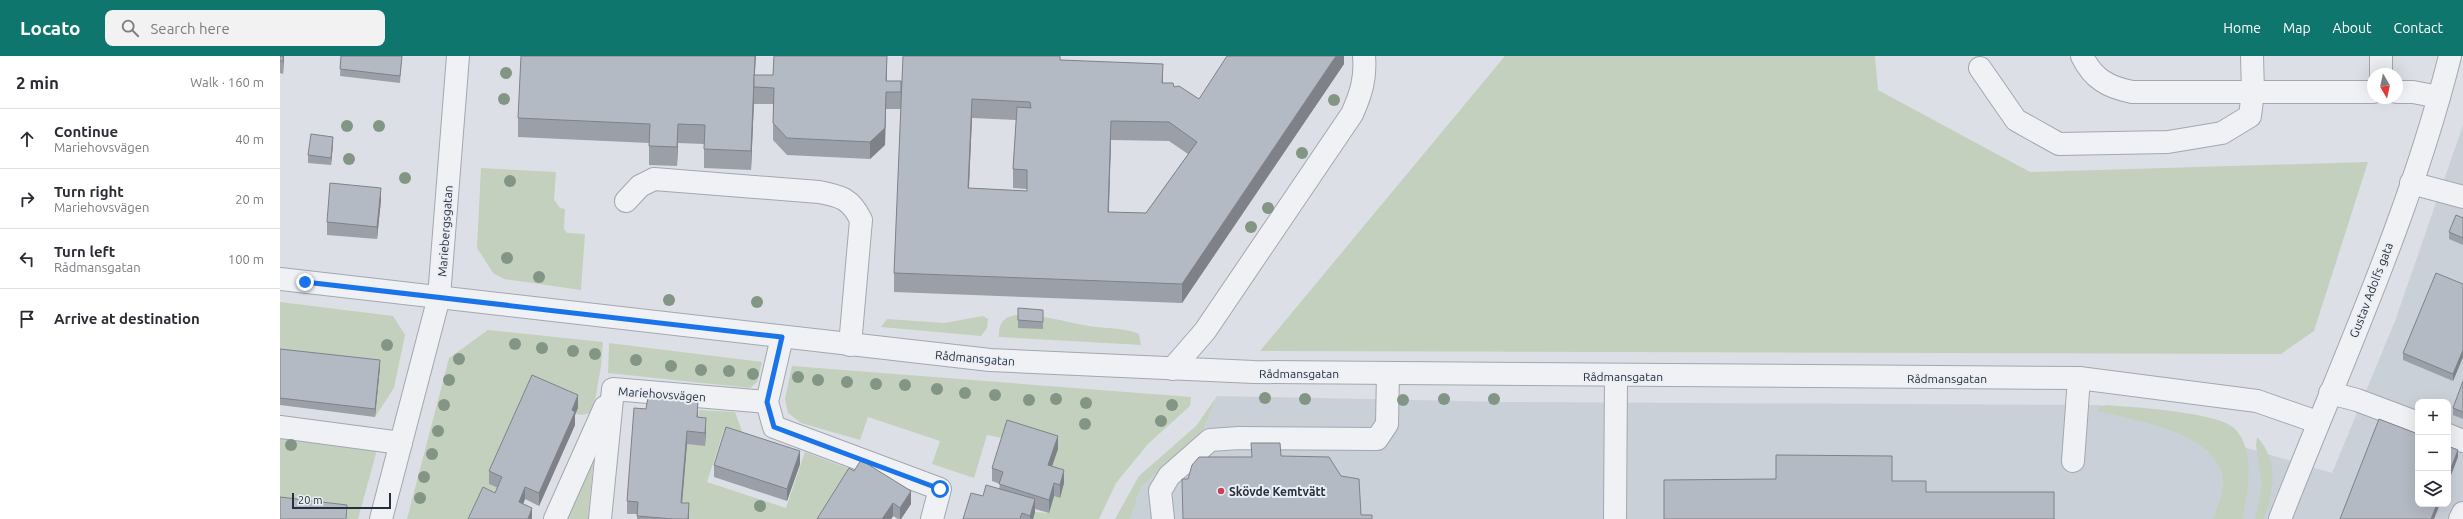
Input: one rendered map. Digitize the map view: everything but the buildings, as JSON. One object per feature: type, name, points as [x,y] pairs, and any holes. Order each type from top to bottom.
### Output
[{"type":"street","name":"Mariebergsgatan","points":[[381,519],[439,297],[458,56]]},
{"type":"street","points":[[1172,369],[1205,331],[1352,114],[1361,95],[1366,74],[1364,56]]},
{"type":"street","points":[[2082,56],[2091,73],[2102,82],[2113,88],[2132,92],[2367,92]]},
{"type":"street","points":[[1980,68],[2016,120],[2059,144],[2168,142],[2222,133],[2250,116],[2253,92],[2252,56]]},
{"type":"street","points":[[2381,56],[2381,68]]},
{"type":"street","name":"Gustav Adolfs gata","points":[[2280,519],[2380,271],[2439,97],[2450,56]]},
{"type":"street","points":[[2403,92],[2413,92],[2439,97]]},
{"type":"street","points":[[626,201],[640,186],[654,179],[819,192],[839,196],[855,207],[861,220],[850,345]]},
{"type":"street","points":[[2411,183],[2463,197]]},
{"type":"street","name":"Rådmansgatan","points":[[280,279],[990,360],[1254,372],[1616,376],[2079,378],[2257,402],[2318,422]]},
{"type":"street","points":[[782,337],[767,402],[774,427],[940,489]]},
{"type":"street","points":[[1162,519],[1160,491],[1169,476],[1210,440],[1239,438],[1377,438],[1387,424],[1388,373]]},
{"type":"street","points":[[1615,519],[1616,376]]},
{"type":"street","points":[[2072,461],[2079,378]]},
{"type":"street","points":[[555,519],[613,389]]},
{"type":"street","name":"Mariehovsvägen","points":[[600,519],[613,389],[767,402]]},
{"type":"street","points":[[2330,393],[2357,400],[2415,422]]},
{"type":"street","points":[[280,427],[401,442]]},
{"type":"street","points":[[2451,436],[2463,441]]},
{"type":"street","points":[[916,519],[940,489]]},
{"type":"street","points":[[932,519],[940,489]]},
{"type":"street","points":[[2460,519],[2463,513]]},
{"type":"shaded area","points":[[2463,125],[2463,519],[1130,519],[1141,487],[1204,429],[1217,396],[1508,402],[2100,405],[2332,473],[2395,321]]},
{"type":"green space","points":[[1505,56],[1875,56],[1878,90],[2030,172],[2368,162],[2314,331],[2281,354],[1260,351]]},
{"type":"green space","points":[[481,168],[556,172],[554,200],[560,208],[565,209],[564,229],[567,233],[585,234],[581,290],[504,279],[493,273],[477,248]]},
{"type":"green space","points":[[280,302],[393,316],[405,335],[394,388],[375,417],[280,356]]},
{"type":"green space","points":[[1018,315],[1043,329],[1043,317],[1095,327],[1127,330],[1139,334],[1141,345],[999,337],[1001,324],[1003,321],[1009,317]]},
{"type":"green space","points":[[983,316],[988,319],[987,328],[981,336],[881,327],[887,319],[944,323]]},
{"type":"green space","points":[[488,330],[603,342],[601,366],[593,412],[582,415],[576,414],[578,408],[489,484],[502,490],[474,519],[407,519],[449,358]]},
{"type":"green space","points":[[609,343],[762,362],[757,382],[750,388],[608,373]]},
{"type":"green space","points":[[792,366],[1191,397],[1190,406],[1148,444],[1116,483],[1099,519],[1033,519],[1035,512],[1049,513],[1048,478],[1058,449],[987,435],[974,478],[932,464],[940,441],[868,417],[860,440],[801,423],[788,413],[785,399]]},
{"type":"green space","points":[[1217,396],[1204,429],[1141,487],[1130,519],[1115,519],[1139,476],[1196,426]]},
{"type":"green space","points":[[2106,405],[2193,414],[2225,422],[2234,428],[2241,437],[2248,459],[2248,485],[2242,519],[2213,519],[2221,497],[2223,480],[2222,474],[2215,459],[2203,447],[2170,430],[2098,411],[2097,408]]},
{"type":"green space","points":[[699,410],[735,412],[743,434],[724,430],[707,482],[786,508],[805,452],[861,473],[825,519],[689,519],[689,516],[681,515],[687,444],[705,445],[706,431],[697,430]]},
{"type":"green space","points":[[2257,437],[2264,446],[2272,466],[2272,487],[2264,519],[2255,519],[2262,486],[2256,445]]},
{"type":"green space","points":[[280,438],[377,450],[358,519],[347,519],[280,505]]},
{"type":"green space","points":[[594,455],[588,519],[558,519]]},
{"type":"place","name":"Skövde Kemtvätt","points":[[1221,491]]},
{"type":"route","points":[[305,282],[782,337],[767,402],[774,427],[940,489]]}]
